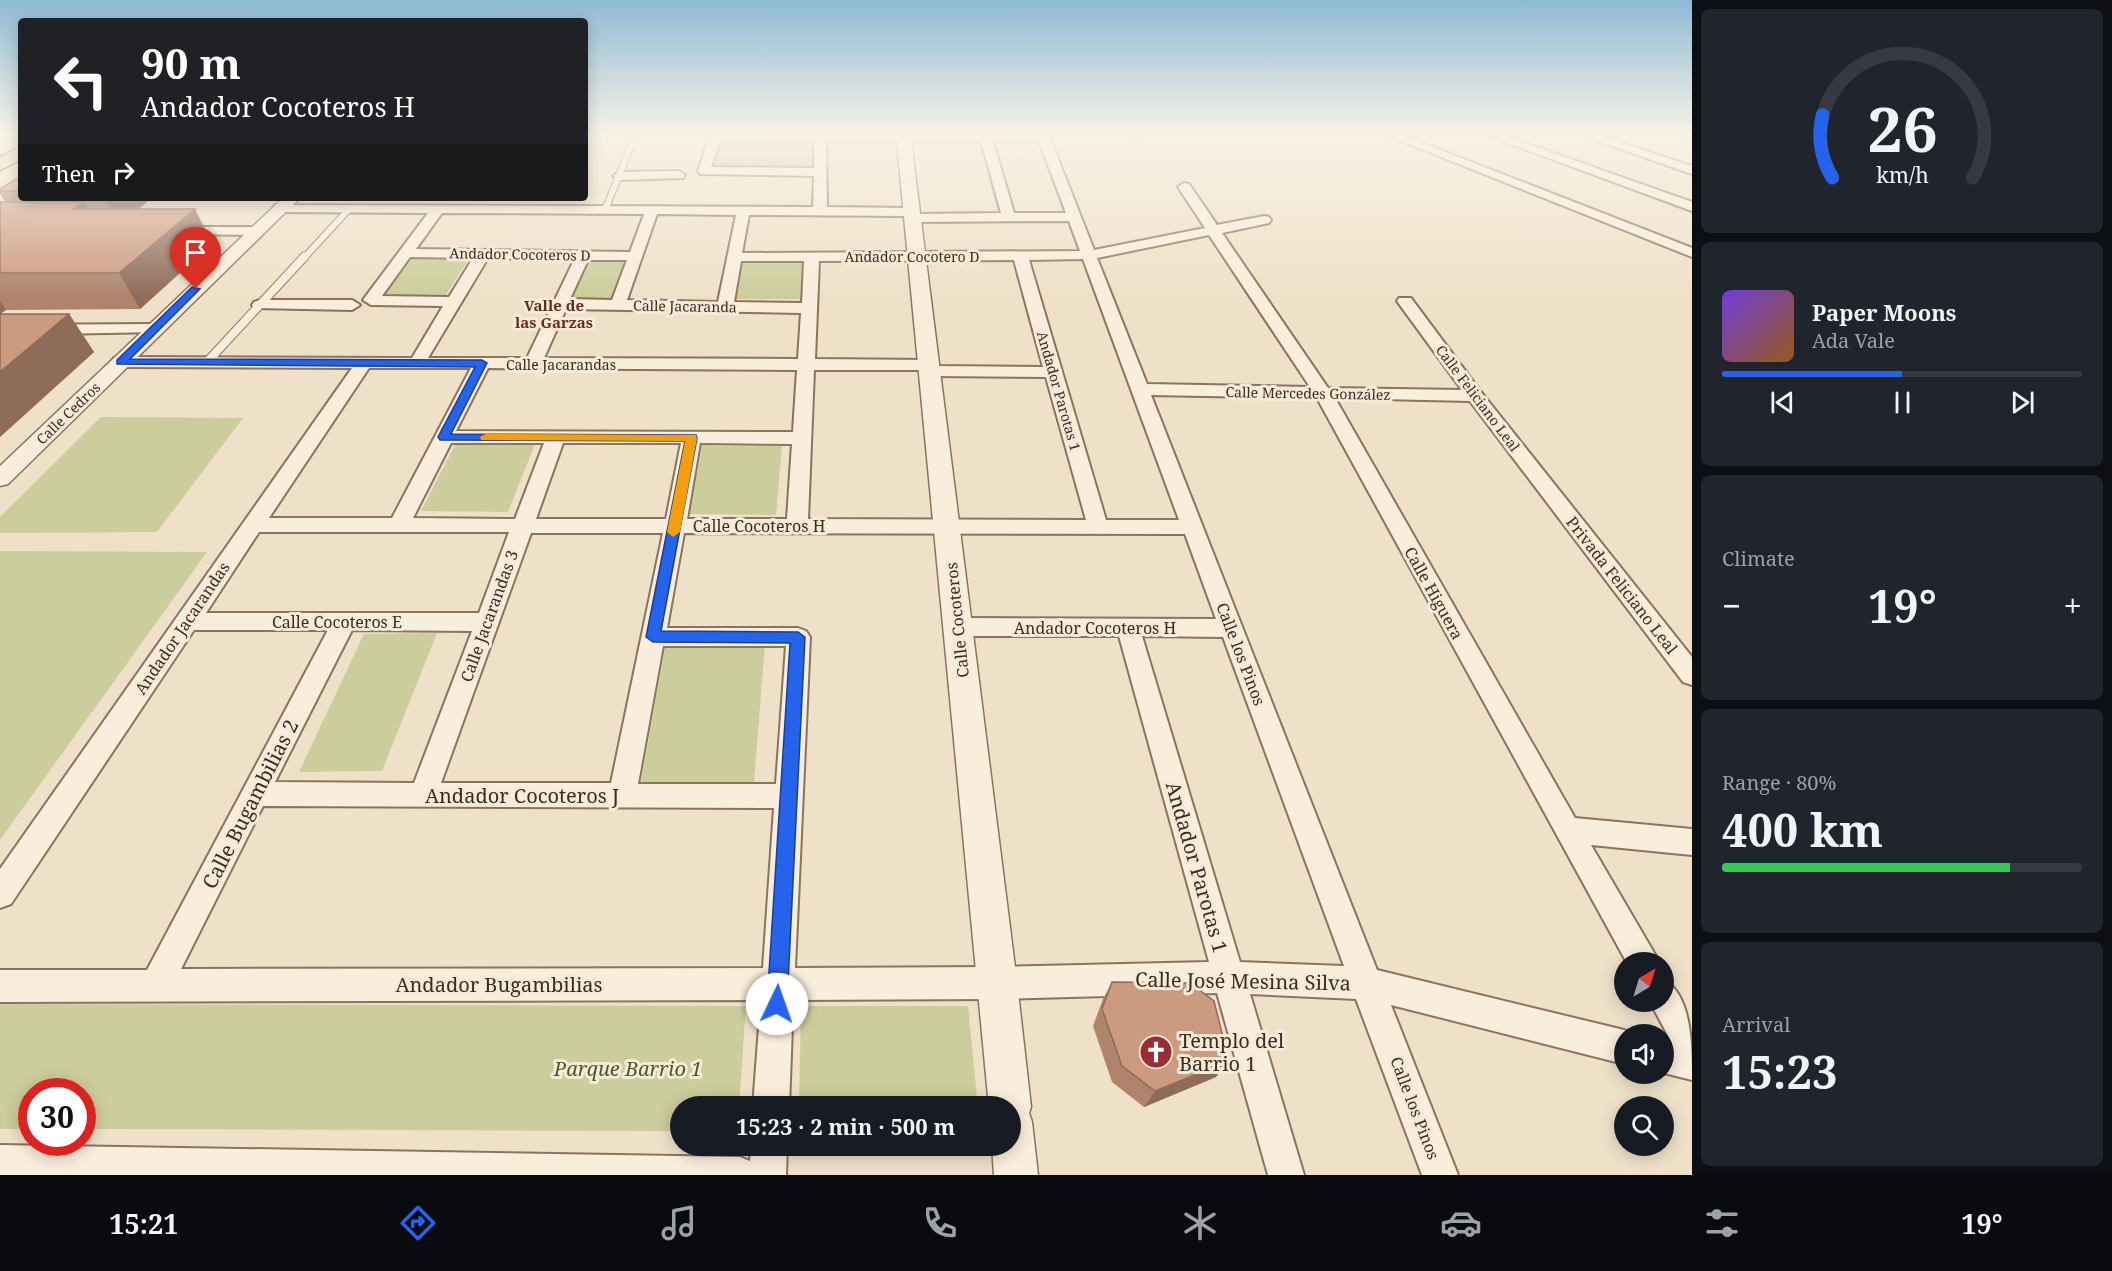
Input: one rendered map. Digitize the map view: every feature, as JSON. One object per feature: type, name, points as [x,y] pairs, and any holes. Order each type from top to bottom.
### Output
[{"type":"street","points":[[820,188],[820,211]]},
{"type":"street","name":"Calle Cocoteros","points":[[909,188],[1009,1096]]},
{"type":"street","points":[[1000,188],[1008,215],[1017,218]]},
{"type":"street","name":"Calle los Pinos","points":[[1064,188],[1440,1175]]},
{"type":"street","name":"Calle Higuera","points":[[1184,188],[1323,393],[1638,952]]},
{"type":"street","points":[[1528,188],[1692,253]]},
{"type":"street","points":[[1639,188],[1692,207]]},
{"type":"street","points":[[286,203],[349,209],[820,211],[1017,218],[1075,217]]},
{"type":"street","name":"Calle Cedros","points":[[4,472],[286,203]]},
{"type":"street","points":[[438,209],[371,300],[454,302]]},
{"type":"street","points":[[618,305],[652,210]]},
{"type":"street","points":[[725,306],[743,211]]},
{"type":"street","name":"Andador Cocotero D","points":[[735,256],[1089,255],[1264,220]]},
{"type":"street","points":[[156,231],[256,231]]},
{"type":"street","points":[[1673,245],[1692,239]]},
{"type":"street","name":"Andador Cocoteros D","points":[[405,253],[636,256]]},
{"type":"street","points":[[417,363],[483,254]]},
{"type":"street","points":[[533,364],[583,255]]},
{"type":"street","name":"Andador Parotas 1","points":[[1020,255],[1098,527]]},
{"type":"street","points":[[797,526],[812,256]]},
{"type":"street","name":"Calle Feliciano Leal","points":[[1405,300],[1475,396],[1552,495]]},
{"type":"street","name":"Calle Jacaranda","points":[[561,304],[809,308]]},
{"type":"street","points":[[260,305],[352,305]]},
{"type":"street","points":[[0,330],[154,329]]},
{"type":"street","name":"Calle Jacarandas","points":[[120,362],[805,365],[1054,372]]},
{"type":"street","name":"Andador Jacarandas","points":[[0,894],[364,363]]},
{"type":"street","points":[[399,525],[482,363]]},
{"type":"street","name":"Calle Mercedes González","points":[[1140,389],[1475,396]]},
{"type":"street","points":[[444,437],[801,438]]},
{"type":"street","name":"Calle Jacarandas 3","points":[[423,795],[555,438]]},
{"type":"street","points":[[622,796],[692,438]]},
{"type":"street","name":"Privada Feliciano Leal","points":[[1552,495],[1691,674]]},
{"type":"street","name":"Calle Cocoteros H","points":[[253,525],[1193,527]]},
{"type":"street","name":"Calle Cocoteros E","points":[[187,621],[487,622]]},
{"type":"street","name":"Calle Bugambilias 2","points":[[156,985],[345,622]]},
{"type":"street","name":"Andador Cocoteros H","points":[[958,627],[1231,628]]},
{"type":"street","name":"Andador Parotas 1","points":[[1128,628],[1286,1175]]},
{"type":"street","points":[[653,637],[798,637],[772,1096]]},
{"type":"street","name":"Andador Cocoteros J","points":[[255,794],[788,796]]},
{"type":"street","points":[[1567,830],[1692,843]]},
{"type":"street","name":"Calle José Mesina Silva","points":[[998,983],[1228,977],[1367,983],[1614,1045]]},
{"type":"street","name":"Andador Bugambilias","points":[[0,986],[998,983]]},
{"type":"street","points":[[1673,1012],[1692,1046]]},
{"type":"street","points":[[1674,1058],[1692,1063]]},
{"type":"street","points":[[768,1175],[769,1156]]},
{"type":"street","points":[[1014,1156],[1016,1175]]},
{"type":"street","points":[[18,1167],[740,1175]]},
{"type":"lane","points":[[605,210],[614,188]]},
{"type":"lane","points":[[207,362],[349,209]]},
{"type":"green space","points":[[409,257],[470,257],[445,296],[381,296]]},
{"type":"green space","points":[[588,257],[628,258],[612,299],[569,299]]},
{"type":"green space","points":[[743,259],[803,260],[800,299],[736,299]]},
{"type":"green space","points":[[101,417],[243,418],[157,532],[0,533],[0,517]]},
{"type":"green space","points":[[456,443],[535,444],[508,512],[421,511]]},
{"type":"green space","points":[[702,446],[782,446],[776,515],[689,514]]},
{"type":"green space","points":[[0,551],[207,552],[0,840]]},
{"type":"green space","points":[[437,633],[382,771],[299,772],[364,634]]},
{"type":"green space","points":[[666,642],[765,643],[754,783],[641,782]]},
{"type":"green space","name":"Parque Barrio 1","points":[[0,1004],[746,1006],[740,1096],[670,1096],[670,1131],[96,1129],[96,1078],[18,1078],[18,1129],[0,1129]]},
{"type":"green space","points":[[801,1006],[968,1006],[977,1096],[799,1096]]},
{"type":"building","points":[[18,188],[18,191],[0,191],[0,189]]},
{"type":"building","points":[[0,202],[84,202],[74,209],[195,209],[119,273],[0,273]]},
{"type":"building","points":[[0,314],[69,314],[0,372]]},
{"type":"building","name":"Templo del Barrio 1","points":[[1112,982],[1190,983],[1214,1001],[1229,1061],[1155,1091],[1122,1066],[1102,1009]]},
{"type":"slow traffic","points":[[485,437],[692,438],[673,532]]},
{"type":"place","name":"Templo del Barrio 1","points":[[1156,1052]]},
{"type":"district","name":"Valle de las Garzas","points":[[554,314]]},
{"type":"route","points":[[196,289],[120,362],[482,363],[444,437],[692,438],[653,637],[798,637],[777,1004]]}]
